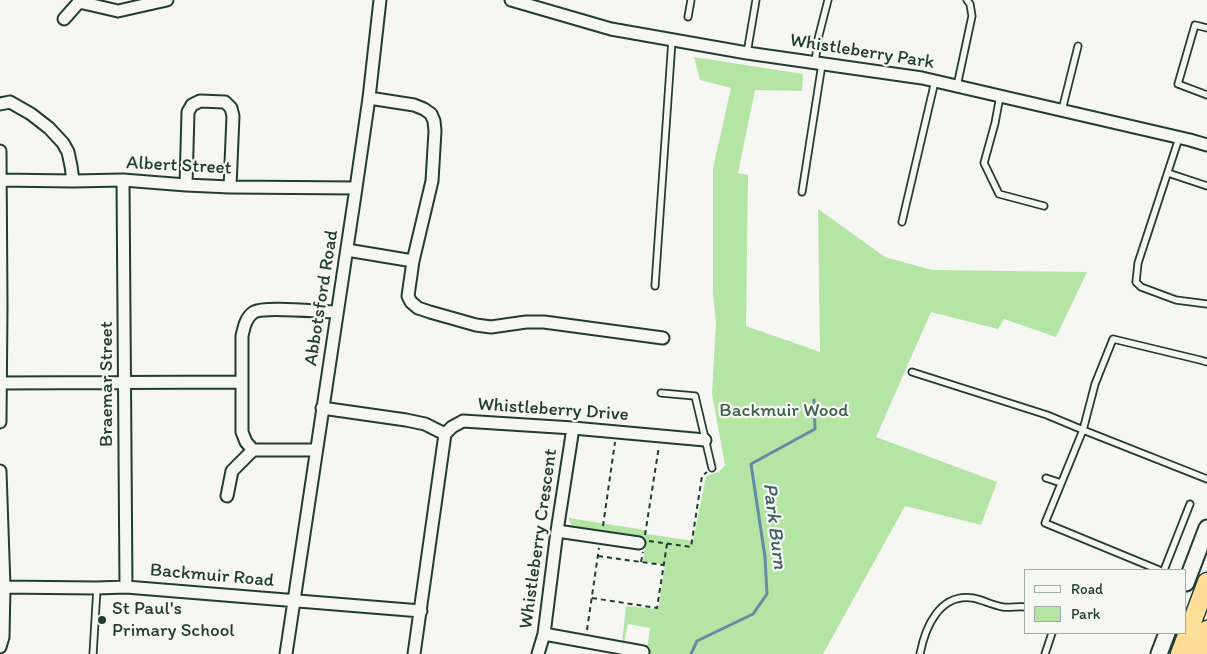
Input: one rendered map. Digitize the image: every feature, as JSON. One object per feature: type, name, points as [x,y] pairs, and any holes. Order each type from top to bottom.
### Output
[{"type":"highway","points":[[1180,654],[1207,582]]},
{"type":"highway","points":[[1198,654],[1207,630]]},
{"type":"main road","points":[[1187,580],[1207,528]]},
{"type":"main road","points":[[1159,654],[1167,634]]},
{"type":"street","points":[[64,19],[78,1],[118,11],[167,0]]},
{"type":"street","name":"Abbotsford Road","points":[[286,654],[369,98],[380,0]]},
{"type":"street","name":"Whistleberry Park","points":[[511,0],[611,29],[747,53],[935,80],[1207,144]]},
{"type":"street","points":[[369,98],[424,108],[431,114],[434,121],[435,140],[432,181],[413,260],[408,296],[411,302],[418,308],[476,325],[491,327],[526,322],[544,322],[663,338]]},
{"type":"street","points":[[186,185],[188,112],[192,105],[200,101],[225,102],[231,108],[233,116],[230,187]]},
{"type":"street","points":[[0,104],[10,102],[50,128],[68,152],[73,181]]},
{"type":"street","points":[[0,151],[0,422]]},
{"type":"street","name":"Albert Street","points":[[0,180],[123,180],[230,187],[356,188]]},
{"type":"street","name":"Braemar Street","points":[[123,180],[126,587]]},
{"type":"street","points":[[347,250],[413,260]]},
{"type":"street","points":[[252,450],[242,432],[243,331],[249,316],[256,311],[268,309],[337,312]]},
{"type":"street","points":[[0,383],[242,382]]},
{"type":"street","points":[[322,408],[426,424],[445,434],[414,654]]},
{"type":"street","name":"Whistleberry Drive","points":[[445,434],[452,427],[463,421],[573,428],[705,440]]},
{"type":"street","name":"Whistleberry Crescent","points":[[538,654],[544,634],[573,428]]},
{"type":"street","points":[[227,496],[232,471],[252,450],[316,450]]},
{"type":"street","points":[[0,471],[3,637],[0,647]]},
{"type":"street","points":[[557,531],[641,546]]},
{"type":"street","name":"Backmuir Road","points":[[2,587],[126,587],[421,611]]},
{"type":"street","points":[[544,634],[643,652]]},
{"type":"lane","points":[[688,17],[691,0]]},
{"type":"lane","points":[[747,53],[756,0]]},
{"type":"lane","points":[[802,192],[819,63],[818,39],[828,0]]},
{"type":"lane","points":[[957,86],[972,16],[970,4],[967,0]]},
{"type":"lane","points":[[1207,28],[1195,25],[1178,84],[1207,95]]},
{"type":"lane","points":[[656,286],[672,40]]},
{"type":"lane","points":[[1062,110],[1078,46]]},
{"type":"lane","points":[[902,222],[935,80]]},
{"type":"lane","points":[[1000,96],[984,163],[999,194],[1044,206]]},
{"type":"lane","points":[[1179,138],[1138,263],[1136,282],[1141,287],[1176,300],[1207,304]]},
{"type":"lane","points":[[1168,173],[1207,186]]},
{"type":"lane","points":[[1157,569],[1045,523],[1082,430],[1095,384],[1113,339],[1207,362]]},
{"type":"lane","points":[[912,372],[1047,415],[1207,479]]},
{"type":"lane","points":[[661,393],[696,396],[712,468]]},
{"type":"lane","points":[[1046,478],[1061,483]]},
{"type":"lane","points":[[1164,569],[1190,504]]},
{"type":"lane","points":[[93,654],[97,588]]},
{"type":"lane","points":[[920,654],[922,643],[932,619],[939,610],[951,601],[973,598],[1004,607],[1024,607]]},
{"type":"lane","points":[[1045,654],[1052,634]]},
{"type":"path","points":[[585,641],[616,432]]},
{"type":"path","points":[[661,436],[644,541],[691,547],[702,476],[712,468]]},
{"type":"path","points":[[592,598],[657,608],[667,544]]},
{"type":"path","points":[[641,546],[641,562]]},
{"type":"path","points":[[598,556],[663,565]]},
{"type":"green space","name":"Backmuir Wood","points":[[694,57],[803,74],[802,91],[755,90],[738,173],[748,175],[746,326],[820,352],[818,209],[885,257],[932,270],[1087,272],[1056,337],[1004,319],[998,329],[931,312],[876,437],[997,482],[981,525],[905,506],[823,654],[649,654],[647,650],[650,628],[628,624],[624,643],[622,643],[626,606],[658,609],[665,565],[643,561],[646,539],[577,529],[569,521],[569,518],[645,530],[647,534],[693,541],[706,476],[719,472],[725,465],[712,394],[716,322],[713,294],[713,168],[731,88],[700,80]]},
{"type":"waterway","name":"Park Burn","points":[[691,654],[697,641],[753,614],[767,594],[765,557],[751,464],[815,429],[814,400]]},
{"type":"place","name":"St Paul's Primary School","points":[[102,620]]}]
